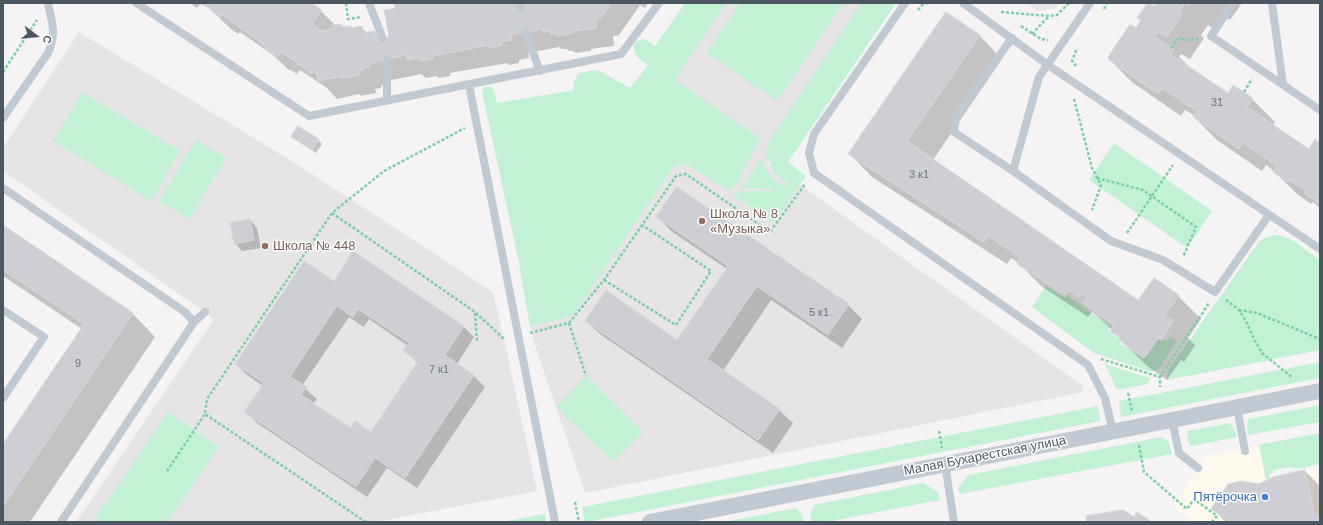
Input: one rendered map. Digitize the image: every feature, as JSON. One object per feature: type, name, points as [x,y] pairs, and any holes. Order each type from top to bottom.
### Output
[{"type":"street","name":"Малая Бухарестская улица","points":[[650,522],[1320,391]]},
{"type":"lane","points":[[3,118],[48,52],[52,43],[54,35],[48,3]]},
{"type":"lane","points":[[136,3],[309,116],[621,54],[659,3]]},
{"type":"lane","points":[[369,3],[383,38]]},
{"type":"lane","points":[[905,3],[814,134],[809,153],[814,173],[1088,365],[1106,398],[1113,432]]},
{"type":"lane","points":[[963,3],[1048,65],[1320,249]]},
{"type":"lane","points":[[1013,171],[1039,77],[1090,3]]},
{"type":"lane","points":[[1233,3],[1211,36],[1320,110]]},
{"type":"lane","points":[[1272,3],[1283,85]]},
{"type":"lane","points":[[525,32],[540,71]]},
{"type":"lane","points":[[1012,38],[956,116],[954,132],[1013,171],[1111,241],[1163,260],[1216,292],[1269,215]]},
{"type":"lane","points":[[387,60],[387,101]]},
{"type":"lane","points":[[469,85],[555,522]]},
{"type":"lane","points":[[3,188],[185,312],[194,322]]},
{"type":"lane","points":[[3,310],[44,337],[3,398]]},
{"type":"lane","points":[[62,522],[194,322],[205,312]]},
{"type":"lane","points":[[1237,407],[1245,451]]},
{"type":"lane","points":[[1172,420],[1180,453],[1198,468]]},
{"type":"lane","points":[[945,464],[954,522]]},
{"type":"path","points":[[3,72],[48,3]]},
{"type":"path","points":[[346,3],[348,19],[362,17]]},
{"type":"path","points":[[917,10],[922,5],[927,3]]},
{"type":"path","points":[[1007,16],[1001,12],[1049,16],[1057,15],[1069,3]]},
{"type":"path","points":[[1103,9],[1108,3]]},
{"type":"path","points":[[1023,46],[1049,16]]},
{"type":"path","points":[[1020,25],[1041,39],[1053,40],[1074,55]]},
{"type":"path","points":[[1171,48],[1179,38],[1188,40],[1211,36]]},
{"type":"path","points":[[1078,46],[1072,61],[1079,72],[1073,94],[1092,168],[1101,186],[1087,224]]},
{"type":"path","points":[[167,471],[205,414],[207,399],[332,213],[384,171],[468,126],[476,124]]},
{"type":"path","points":[[1120,244],[1180,155]]},
{"type":"path","points":[[531,333],[569,323],[604,280],[676,176],[686,174],[770,232],[803,187]]},
{"type":"path","points":[[1097,178],[1143,190],[1196,227],[1178,269]]},
{"type":"path","points":[[332,213],[475,312],[504,339]]},
{"type":"path","points":[[604,280],[676,325],[711,271],[642,224]]},
{"type":"path","points":[[1160,387],[1160,377],[1216,292],[1239,310],[1262,352],[1298,382]]},
{"type":"path","points":[[1239,310],[1258,312],[1320,339]]},
{"type":"path","points":[[475,312],[477,341]]},
{"type":"path","points":[[569,323],[586,376]]},
{"type":"path","points":[[1094,356],[1160,377]]},
{"type":"path","points":[[1128,394],[1132,414]]},
{"type":"path","points":[[205,414],[366,522]]},
{"type":"path","points":[[1138,441],[1144,472],[1187,509],[1194,499],[1217,516],[1212,522]]},
{"type":"path","points":[[575,502],[579,522]]},
{"type":"shaded area","name":"Школа № 8 «Музыка»","points":[[706,3],[876,3],[767,163],[1083,386],[1083,392],[585,493],[533,339],[520,273],[620,117]]},
{"type":"shaded area","points":[[1026,3],[1059,3],[1056,8],[1038,11]]},
{"type":"shaded area","name":"Школа № 448","points":[[79,32],[295,163],[493,292],[537,491],[376,522],[76,522],[213,321],[212,318],[205,312],[3,171],[3,148]]},
{"type":"shaded area","points":[[1259,445],[1265,477],[1320,467],[1320,522],[1193,522],[1173,508],[1204,456]]},
{"type":"green space","points":[[685,3],[726,3],[675,80],[760,138],[734,188],[728,190],[687,165],[674,166],[575,312],[566,318],[530,326],[519,263],[482,92],[484,87],[490,87],[492,89],[497,103],[574,90],[573,83],[579,73],[598,70],[630,88],[648,65],[639,59],[635,54],[635,43],[644,39],[655,46]]},
{"type":"green space","points":[[740,3],[843,3],[777,101],[706,53]]},
{"type":"green space","points":[[861,3],[896,3],[788,162],[806,176],[773,223],[732,194],[741,191],[773,191],[773,189],[742,188],[760,159],[762,160],[768,173],[777,182],[787,186],[788,184],[777,177],[766,155],[768,143]]},
{"type":"green space","points":[[82,92],[180,151],[151,201],[53,141]]},
{"type":"green space","points":[[196,140],[226,158],[189,219],[159,201]]},
{"type":"green space","points":[[1114,143],[1212,211],[1187,248],[1089,180]]},
{"type":"green space","points":[[1274,235],[1286,238],[1298,244],[1320,260],[1320,350],[1167,380],[1167,372],[1258,243],[1262,239]]},
{"type":"green space","points":[[1046,286],[1065,298],[1067,295],[1111,327],[1108,331],[1122,341],[1120,344],[1145,358],[1159,339],[1167,341],[1170,337],[1177,341],[1159,369],[1152,372],[1094,353],[1032,307]]},
{"type":"green space","points":[[1320,362],[1320,378],[1121,417],[1119,401]]},
{"type":"green space","points":[[1105,364],[1150,378],[1148,384],[1117,390]]},
{"type":"green space","points":[[586,376],[643,432],[613,462],[556,407]]},
{"type":"green space","points":[[1320,405],[1320,422],[1248,435],[1248,419]]},
{"type":"green space","points":[[1098,406],[1100,421],[585,522],[582,507]]},
{"type":"green space","points":[[168,412],[219,447],[167,522],[101,522],[95,518]]},
{"type":"green space","points":[[1230,423],[1237,437],[1190,446],[1187,439],[1188,431]]},
{"type":"green space","points":[[1320,433],[1320,464],[1297,469],[1294,467],[1293,469],[1292,467],[1274,470],[1273,473],[1270,473],[1270,477],[1266,480],[1259,445]]},
{"type":"green space","points":[[1162,437],[1168,441],[1172,454],[960,494],[958,488],[968,475]]},
{"type":"green space","points":[[923,483],[938,492],[940,501],[826,522],[812,522],[810,514],[814,505]]},
{"type":"green space","points":[[796,508],[802,515],[804,522],[724,522]]},
{"type":"green space","points":[[545,514],[546,522],[502,522]]},
{"type":"building","points":[[203,3],[312,3],[322,10],[312,24],[321,31],[334,28],[333,25],[342,24],[342,27],[351,26],[352,28],[362,26],[363,33],[375,31],[377,40],[389,37],[384,10],[395,8],[394,3],[515,3],[516,9],[526,7],[525,4],[530,3],[611,3],[601,18],[595,18],[597,28],[573,31],[574,33],[557,36],[556,33],[550,34],[550,31],[543,32],[542,29],[510,35],[512,40],[501,42],[502,45],[489,48],[489,45],[483,46],[432,56],[433,59],[420,61],[419,58],[407,60],[406,55],[370,63],[370,66],[363,68],[364,70],[358,71],[359,75],[342,78],[341,76],[318,81],[316,71],[311,73],[282,52],[278,57],[272,54],[265,49],[266,47],[222,14],[220,17]]},
{"type":"building","points":[[1148,3],[1154,6],[1156,3],[1185,3],[1179,12],[1182,14],[1167,37],[1158,32],[1155,37],[1174,49],[1170,54],[1228,93],[1233,85],[1253,98],[1247,107],[1309,149],[1315,139],[1320,143],[1320,204],[1304,193],[1306,190],[1290,180],[1288,182],[1273,172],[1277,166],[1243,143],[1239,149],[1193,117],[1197,111],[1162,88],[1158,94],[1109,60],[1108,57],[1130,24],[1136,28],[1141,20],[1137,18]]},
{"type":"building","points":[[946,12],[980,35],[907,141],[1138,300],[1154,278],[1179,295],[1165,315],[1173,321],[1161,340],[1158,338],[1144,358],[1123,344],[1125,341],[1110,331],[1114,325],[1083,303],[1087,298],[1080,293],[1078,297],[1069,290],[1065,295],[1017,264],[1021,258],[988,236],[984,242],[848,154]]},
{"type":"building","points":[[298,126],[319,139],[312,150],[291,137]]},
{"type":"building","points":[[677,187],[849,304],[828,335],[757,286],[707,359],[780,409],[758,440],[585,321],[606,290],[677,340],[728,266],[656,217]]},
{"type":"building","points":[[250,219],[254,240],[234,244],[230,223]]},
{"type":"building","points":[[3,225],[133,313],[3,506],[3,444],[84,324],[3,270]]},
{"type":"building","points":[[353,251],[464,326],[445,355],[474,375],[405,478],[375,458],[356,487],[244,412],[264,383],[235,364],[304,261],[334,281]],"holes":[[[337,306],[353,317],[358,309],[409,343],[403,351],[418,361],[371,432],[355,421],[351,428],[301,395],[307,387],[290,377]]]},
{"type":"building","name":"Пятёрочка","points":[[1305,470],[1314,514],[1320,518],[1320,522],[1231,522],[1211,509],[1228,484],[1241,481],[1259,484],[1273,477]]},
{"type":"building","points":[[1123,510],[1134,517],[1137,512],[1152,522],[1080,522],[1087,521],[1086,516]]},
{"type":"place","name":"Школа № 8 «Музыка»","points":[[702,221]]},
{"type":"place","name":"Школа № 448","points":[[265,246]]},
{"type":"place","name":"Пятёрочка","points":[[1265,497]]}]
